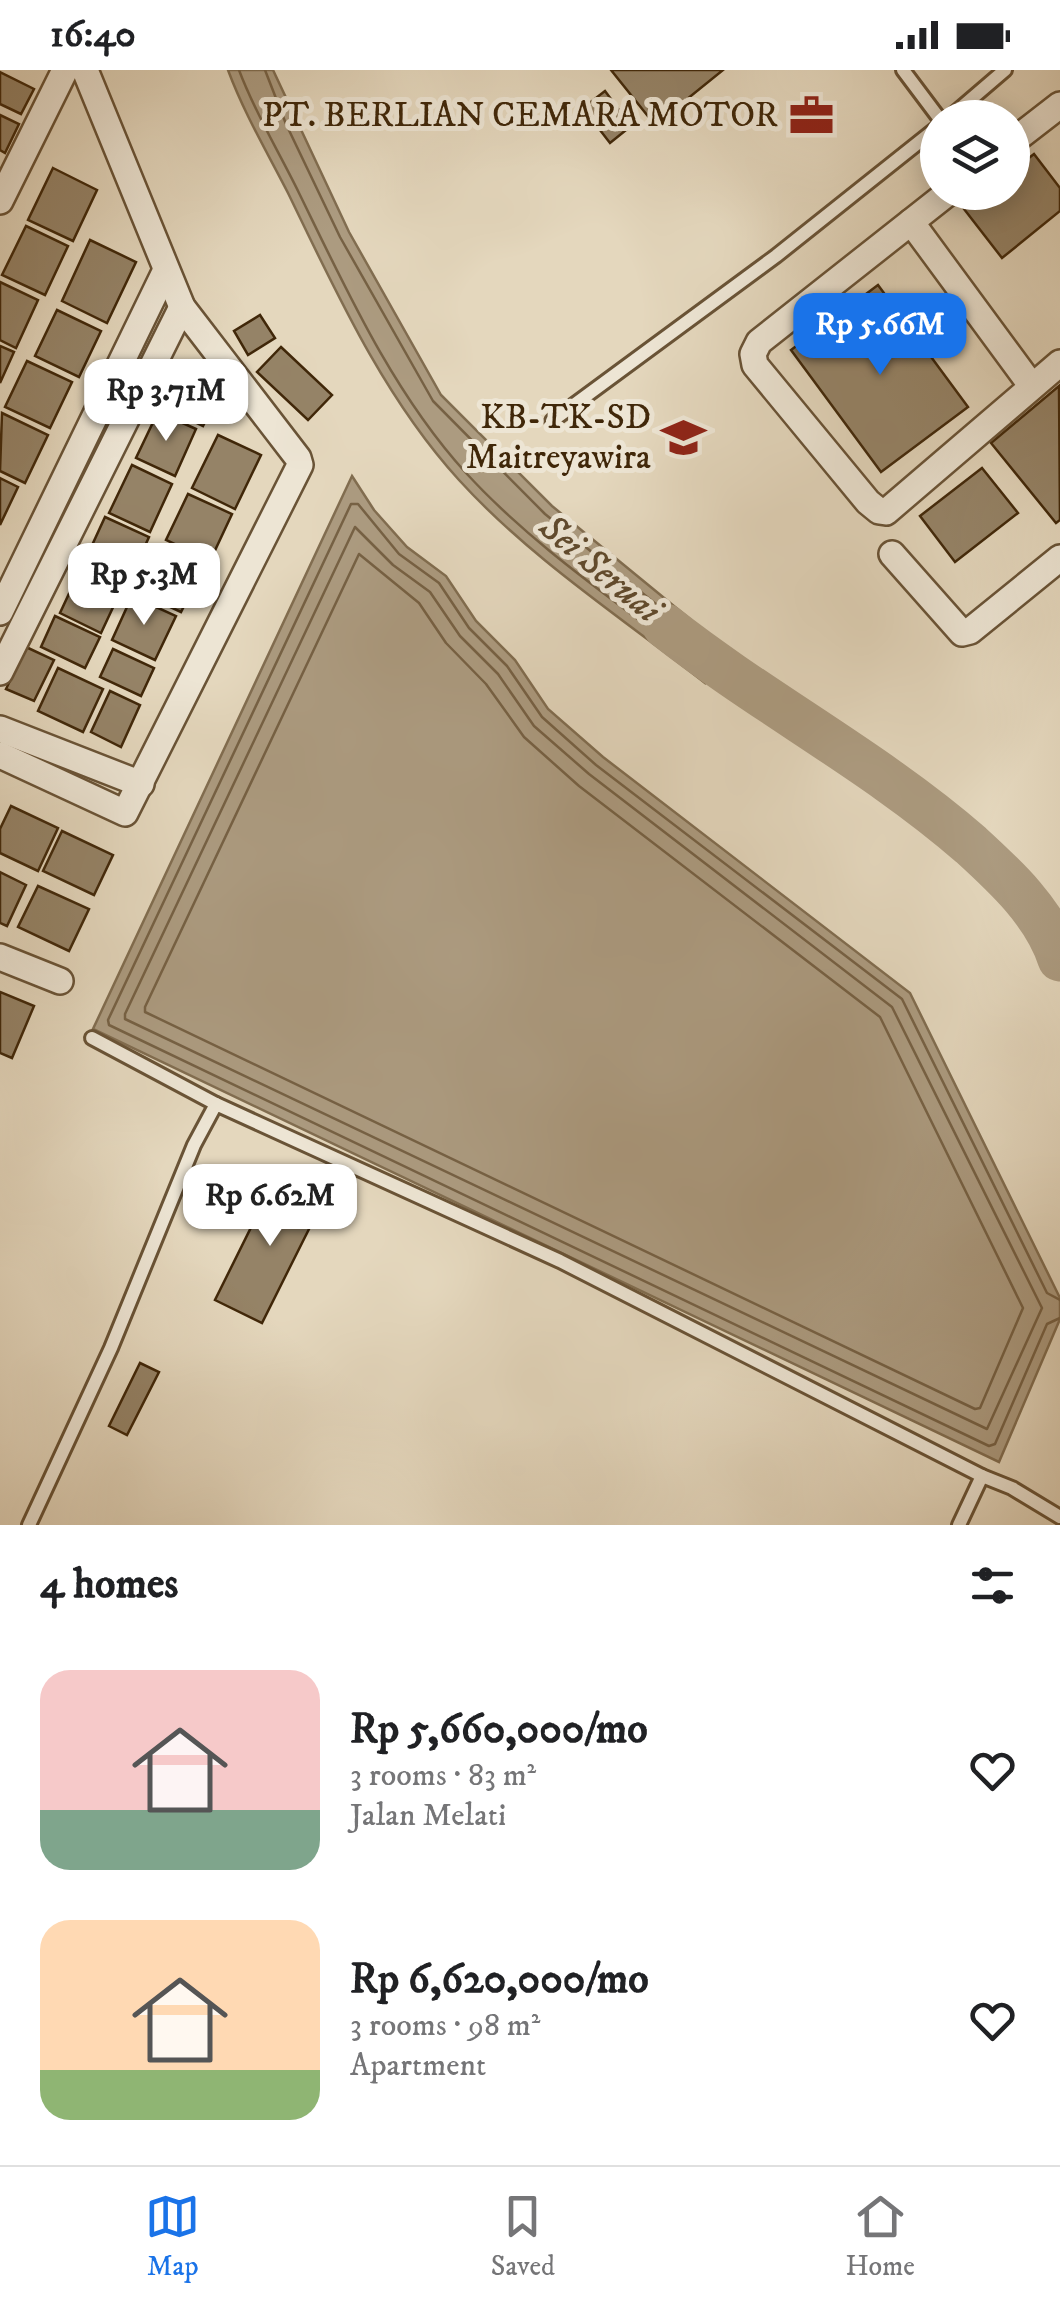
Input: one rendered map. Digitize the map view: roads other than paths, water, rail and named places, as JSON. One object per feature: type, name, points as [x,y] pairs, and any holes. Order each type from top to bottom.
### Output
[{"type":"street","points":[[0,201],[65,70]]},
{"type":"street","points":[[0,754],[121,814],[128,810],[300,466],[298,458],[182,308],[85,70]]},
{"type":"street","points":[[1030,128],[1060,104]]},
{"type":"street","points":[[926,210],[760,342],[753,354],[756,366],[868,502],[879,512],[892,509],[1060,363]]},
{"type":"street","points":[[911,222],[1031,386]]},
{"type":"street","points":[[0,612],[165,272]]},
{"type":"street","points":[[0,672],[182,308]]},
{"type":"street","points":[[892,554],[962,633],[970,631],[1060,558]]},
{"type":"street","points":[[0,729],[140,784]]},
{"type":"street","points":[[0,957],[60,981]]},
{"type":"lane","points":[[903,70],[926,100]]},
{"type":"lane","points":[[970,100],[1005,70]]},
{"type":"lane","points":[[552,421],[776,256],[920,141]]},
{"type":"lane","points":[[92,1038],[216,1104],[560,1261],[1028,1496],[1060,1517]]},
{"type":"lane","points":[[29,1525],[111,1348],[194,1145],[216,1104]]},
{"type":"lane","points":[[959,1525],[982,1476]]},
{"type":"water","points":[[228,70],[273,70],[349,232],[441,395],[552,506],[719,643],[705,683],[516,535],[432,448],[385,379],[343,306]]},
{"type":"water","points":[[352,476],[374,510],[407,547],[446,576],[476,621],[515,660],[548,709],[603,757],[910,993],[1060,1298],[1060,1319],[999,1462],[93,1029]]},
{"type":"waterway","name":"Sei Seruai","points":[[665,626],[897,787],[971,845],[1034,911],[1060,959]]},
{"type":"place","name":"PT. BERLIAN CEMARA MOTOR","points":[[811,116]]},
{"type":"place","name":"KB-TK-SD Maitreyawira","points":[[684,438]]}]
